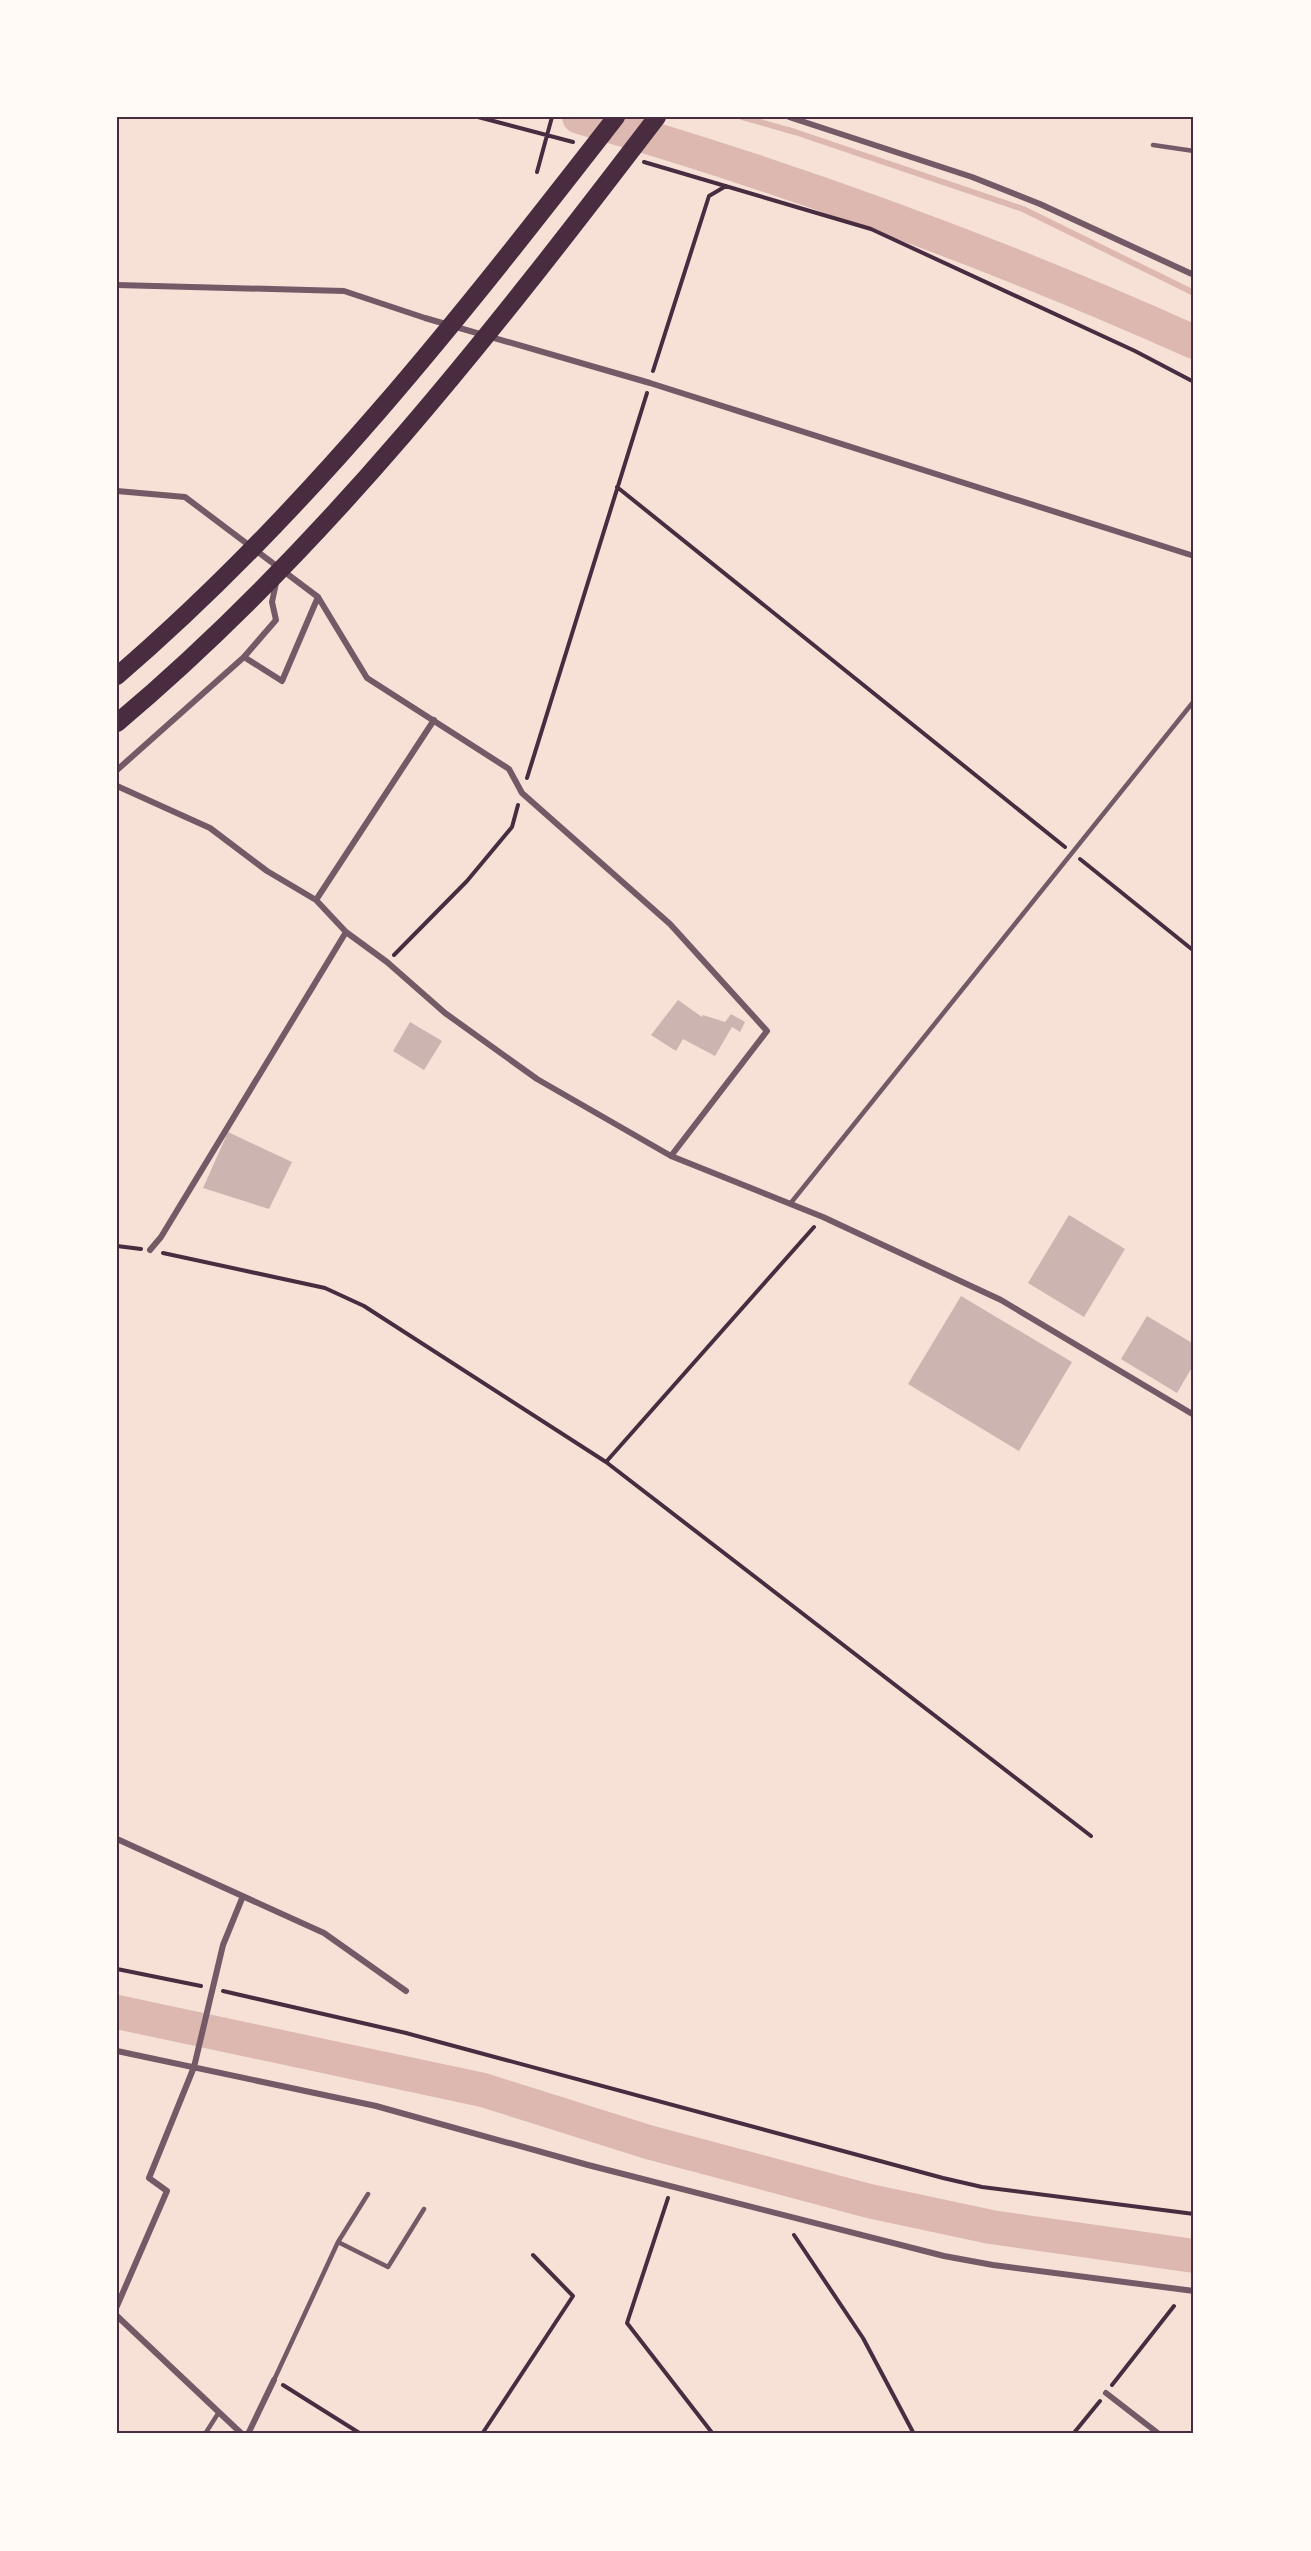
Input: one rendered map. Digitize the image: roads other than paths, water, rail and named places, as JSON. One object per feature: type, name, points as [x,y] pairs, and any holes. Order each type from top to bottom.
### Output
[{"type":"highway","points":[[117,676],[236,565],[310,490],[386,405],[478,295],[616,117]]},
{"type":"highway","points":[[117,723],[161,686],[254,599],[334,515],[513,305],[657,117]]},
{"type":"street","points":[[789,117],[972,177],[1040,204],[1194,275]]},
{"type":"street","points":[[117,285],[344,291],[425,318],[650,383],[1194,556]]},
{"type":"street","points":[[117,491],[185,497],[318,597],[367,678],[509,769],[522,793],[670,924],[767,1031],[671,1156]]},
{"type":"street","points":[[117,770],[244,657],[276,620],[272,602],[278,567]]},
{"type":"street","points":[[244,657],[282,681],[318,597]]},
{"type":"street","points":[[316,900],[434,720]]},
{"type":"street","points":[[117,786],[210,828],[267,871],[316,900],[346,932],[387,962],[445,1013],[537,1079],[671,1156],[823,1217],[1001,1300],[1194,1415]]},
{"type":"street","points":[[150,1250],[161,1237],[346,932]]},
{"type":"street","points":[[117,1839],[324,1933],[406,1991]]},
{"type":"street","points":[[117,2306],[167,2191],[149,2178],[194,2067],[223,1945],[243,1896]]},
{"type":"street","points":[[117,2051],[376,2106],[685,2190],[944,2256],[993,2265],[1194,2291]]},
{"type":"street","points":[[117,2316],[242,2434]]},
{"type":"street","points":[[248,2434],[274,2380]]},
{"type":"street","points":[[1106,2393],[1159,2434]]},
{"type":"lane","points":[[1153,145],[1194,151]]},
{"type":"lane","points":[[790,1204],[1194,701]]},
{"type":"lane","points":[[274,2380],[338,2242],[368,2193]]},
{"type":"lane","points":[[338,2242],[388,2267],[424,2209]]},
{"type":"lane","points":[[205,2434],[219,2412]]},
{"type":"waterway","points":[[579,117],[736,165],[891,219],[1043,278],[1194,342]]},
{"type":"waterway","points":[[742,117],[795,132],[1023,209],[1194,293]]},
{"type":"waterway","points":[[117,2012],[483,2090],[648,2142],[869,2201],[991,2227],[1194,2256]]}]
